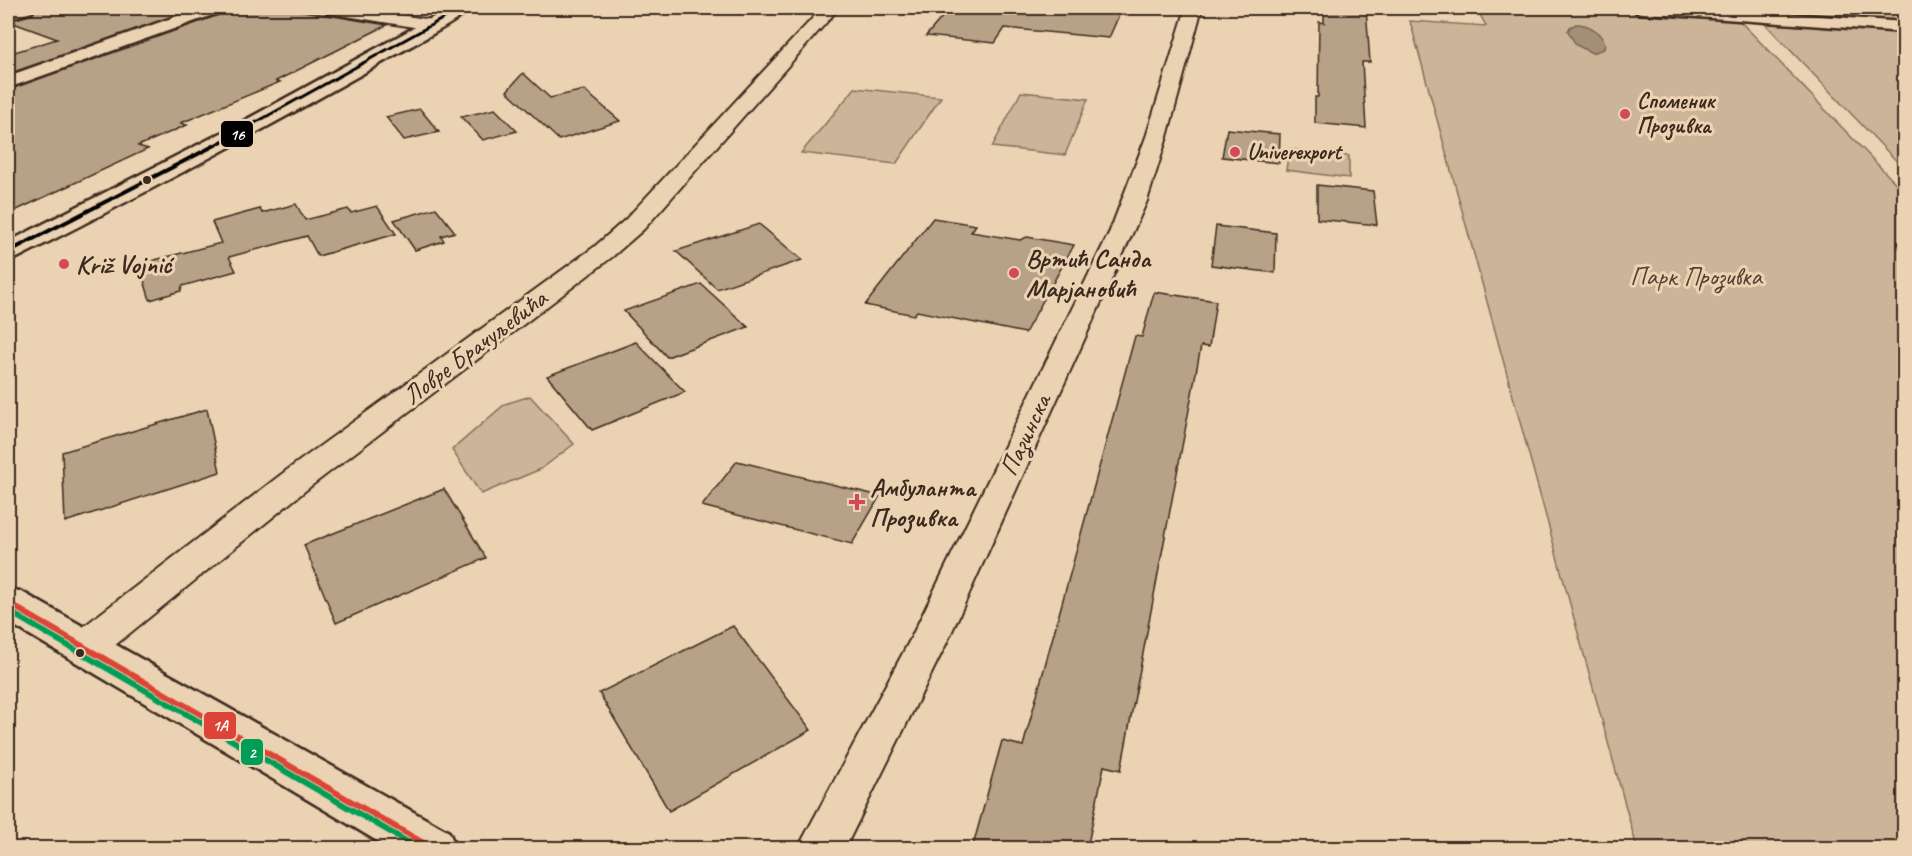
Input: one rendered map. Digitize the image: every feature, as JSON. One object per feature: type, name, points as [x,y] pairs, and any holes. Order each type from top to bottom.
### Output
[{"type":"main road","points":[[8,252],[128,193],[462,8]]},
{"type":"main road","points":[[1642,8],[1905,27]]},
{"type":"main road","points":[[1893,8],[1905,14]]},
{"type":"main road","points":[[8,603],[432,849]]},
{"type":"street","points":[[8,14],[26,8]]},
{"type":"street","points":[[8,82],[215,8]]},
{"type":"street","points":[[328,8],[432,25]]},
{"type":"street","name":"Ловре Брачуљевића","points":[[84,648],[299,478],[603,252],[635,224],[831,8]]},
{"type":"street","name":"Пазинска","points":[[821,849],[934,631],[1107,261],[1125,229],[1162,118],[1194,8]]},
{"type":"green space","name":"Парк Прозивка","points":[[1426,8],[1589,8],[1739,20],[1904,192],[1904,848],[1637,848],[1410,21],[1486,26],[1478,11]]},
{"type":"green space","points":[[1704,8],[1879,8],[1904,25],[1904,169],[1753,11]]},
{"type":"green space","points":[[855,88],[941,97],[896,164],[801,153]]},
{"type":"green space","points":[[1021,92],[1088,99],[1065,155],[992,147]]},
{"type":"green space","points":[[1289,149],[1349,156],[1349,178],[1286,170]]},
{"type":"green space","points":[[530,396],[574,444],[541,469],[481,494],[452,450],[505,404]]},
{"type":"shaded area","points":[[1576,24],[1585,25],[1597,32],[1605,43],[1604,49],[1592,53],[1576,45],[1568,31]]},
{"type":"building","points":[[36,8],[195,8],[8,74],[8,54],[57,39],[8,21],[33,14]]},
{"type":"building","points":[[225,8],[285,8],[387,25],[276,81],[280,82],[181,123],[187,125],[138,146],[148,149],[8,214],[8,90],[222,14]]},
{"type":"building","points":[[950,8],[1122,8],[1109,38],[1005,28],[995,43],[926,36]]},
{"type":"building","points":[[1324,8],[1366,8],[1370,62],[1362,62],[1366,128],[1315,123],[1315,97],[1318,97],[1319,22],[1324,23]]},
{"type":"building","points":[[523,73],[550,98],[584,90],[620,121],[559,140],[507,91]]},
{"type":"building","points":[[420,109],[439,132],[404,140],[386,117]]},
{"type":"building","points":[[495,109],[517,131],[483,140],[461,117]]},
{"type":"building","points":[[1227,129],[1280,134],[1279,163],[1222,157]]},
{"type":"building","points":[[1317,185],[1373,191],[1377,225],[1317,219]]},
{"type":"building","points":[[296,204],[305,220],[348,209],[351,213],[377,206],[396,234],[318,256],[307,236],[229,257],[236,271],[182,286],[181,291],[150,300],[139,264],[221,243],[212,222],[260,209],[262,213]]},
{"type":"building","points":[[436,208],[455,232],[441,236],[444,241],[415,250],[394,220]]},
{"type":"building","name":"Вртић Санда Марјановић","points":[[933,218],[976,225],[971,232],[1020,240],[1027,237],[1074,245],[1025,333],[917,311],[914,315],[865,305]]},
{"type":"building","points":[[759,224],[802,260],[717,289],[676,251]]},
{"type":"building","points":[[1216,226],[1276,233],[1275,273],[1211,265]]},
{"type":"building","points":[[701,284],[748,327],[667,357],[624,311]]},
{"type":"building","points":[[1154,292],[1216,301],[1209,347],[1201,346],[1121,770],[1104,766],[1087,849],[972,849],[1002,741],[1023,746],[1135,336],[1142,337]]},
{"type":"building","points":[[636,342],[685,392],[592,430],[547,376]]},
{"type":"building","points":[[207,409],[220,472],[65,522],[62,452]]},
{"type":"building","points":[[737,461],[880,496],[852,544],[702,506]]},
{"type":"building","points":[[444,489],[486,558],[336,623],[304,545]]},
{"type":"building","points":[[733,626],[811,730],[669,811],[599,693]]},
{"type":"transit line","name":"16","points":[[8,252],[237,134],[462,8]]},
{"type":"transit line","name":"1A","points":[[8,603],[432,848]]},
{"type":"transit line","name":"2","points":[[8,611],[418,848]]},
{"type":"place","name":"Споменик Прозивка","points":[[1625,114]]},
{"type":"place","name":"Univerexport","points":[[1235,152]]},
{"type":"place","name":"Križ Vojnić","points":[[64,264]]},
{"type":"place","name":"Вртић Санда Марјановић","points":[[1014,273]]},
{"type":"place","name":"Амбуланта Прозивка","points":[[857,502]]}]
